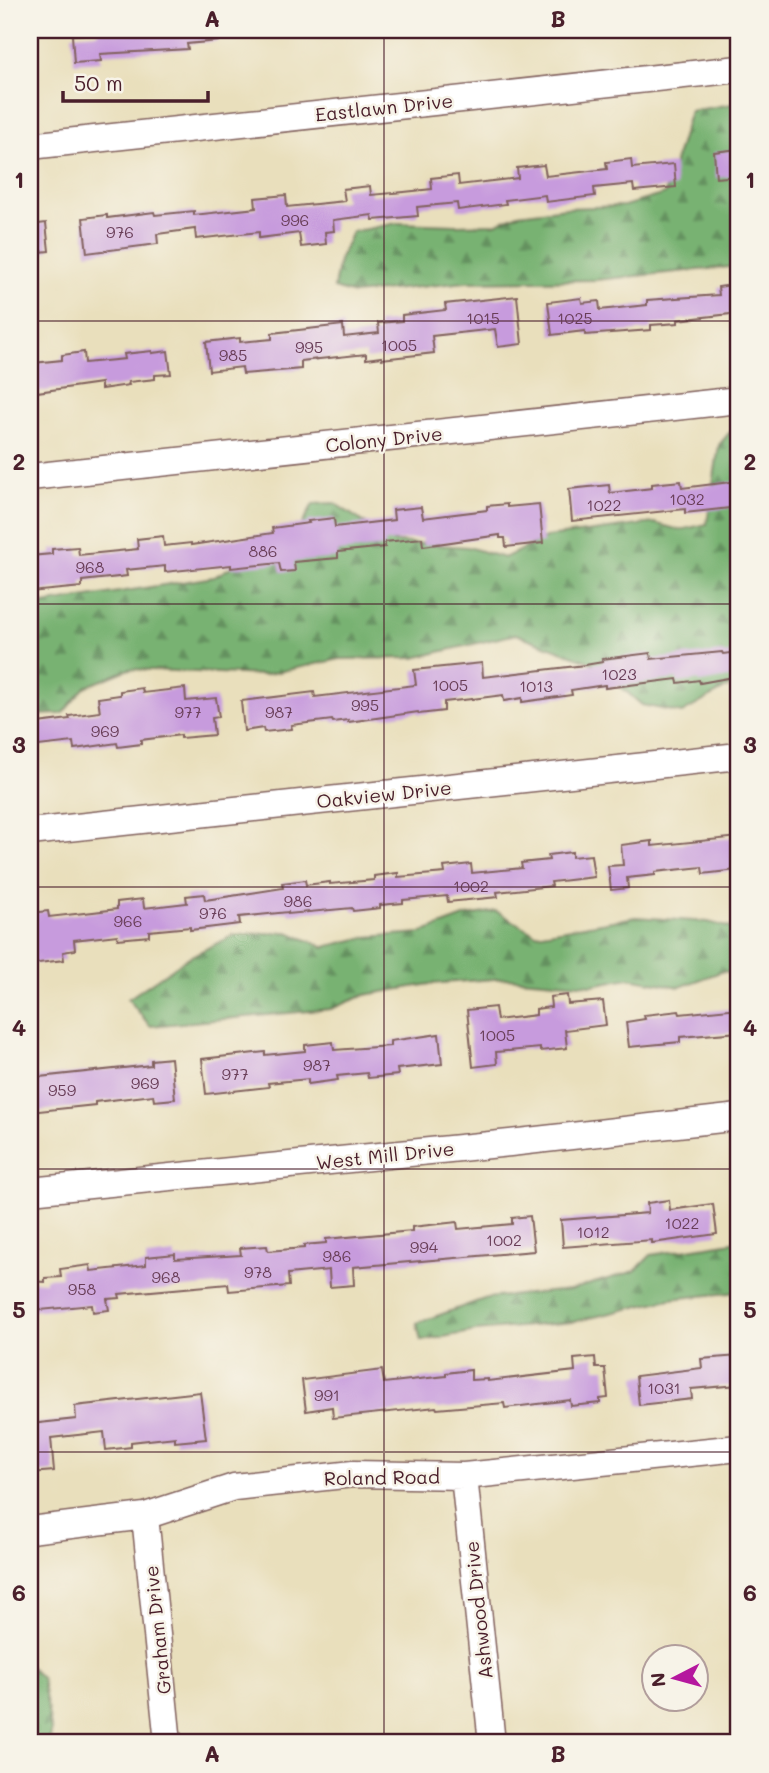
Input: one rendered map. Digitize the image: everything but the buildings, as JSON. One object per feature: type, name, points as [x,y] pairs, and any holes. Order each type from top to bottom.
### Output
[{"type":"street","name":"Eastlawn Drive","points":[[30,146],[739,69]]},
{"type":"street","name":"Colony Drive","points":[[30,477],[739,400]]},
{"type":"street","name":"Oakview Drive","points":[[30,832],[739,756]]},
{"type":"street","name":"West Mill Drive","points":[[30,1191],[505,1143],[739,1116]]},
{"type":"street","name":"Roland Road","points":[[30,1530],[145,1516],[234,1487],[353,1474],[464,1476],[739,1448]]},
{"type":"street","name":"Ashwood Drive","points":[[464,1476],[492,1743]]},
{"type":"street","name":"Graham Drive","points":[[145,1516],[168,1743]]},
{"type":"green space","points":[[739,103],[739,266],[595,280],[466,282],[354,294],[334,288],[339,260],[352,232],[397,223],[495,224],[518,214],[566,208],[624,206],[665,194],[690,111]]},
{"type":"green space","points":[[739,429],[739,681],[682,713],[642,705],[593,663],[516,634],[414,658],[340,659],[263,675],[129,669],[85,687],[62,714],[30,715],[30,606],[214,577],[302,525],[313,504],[334,503],[394,542],[468,547],[504,558],[548,537],[654,523],[680,530],[707,524],[719,445],[729,433]]},
{"type":"green space","points":[[496,911],[536,934],[636,917],[708,922],[739,930],[739,974],[723,971],[680,987],[629,978],[592,985],[507,978],[430,984],[365,995],[331,1009],[150,1026],[128,999],[189,957],[234,935],[288,932],[324,947],[366,937],[421,933],[467,916]]},
{"type":"green space","points":[[739,1241],[739,1292],[670,1299],[573,1322],[476,1331],[421,1341],[417,1323],[487,1298],[570,1290],[635,1271],[651,1255]]},
{"type":"green space","points":[[30,1667],[42,1679],[51,1728],[50,1743],[30,1743]]}]
